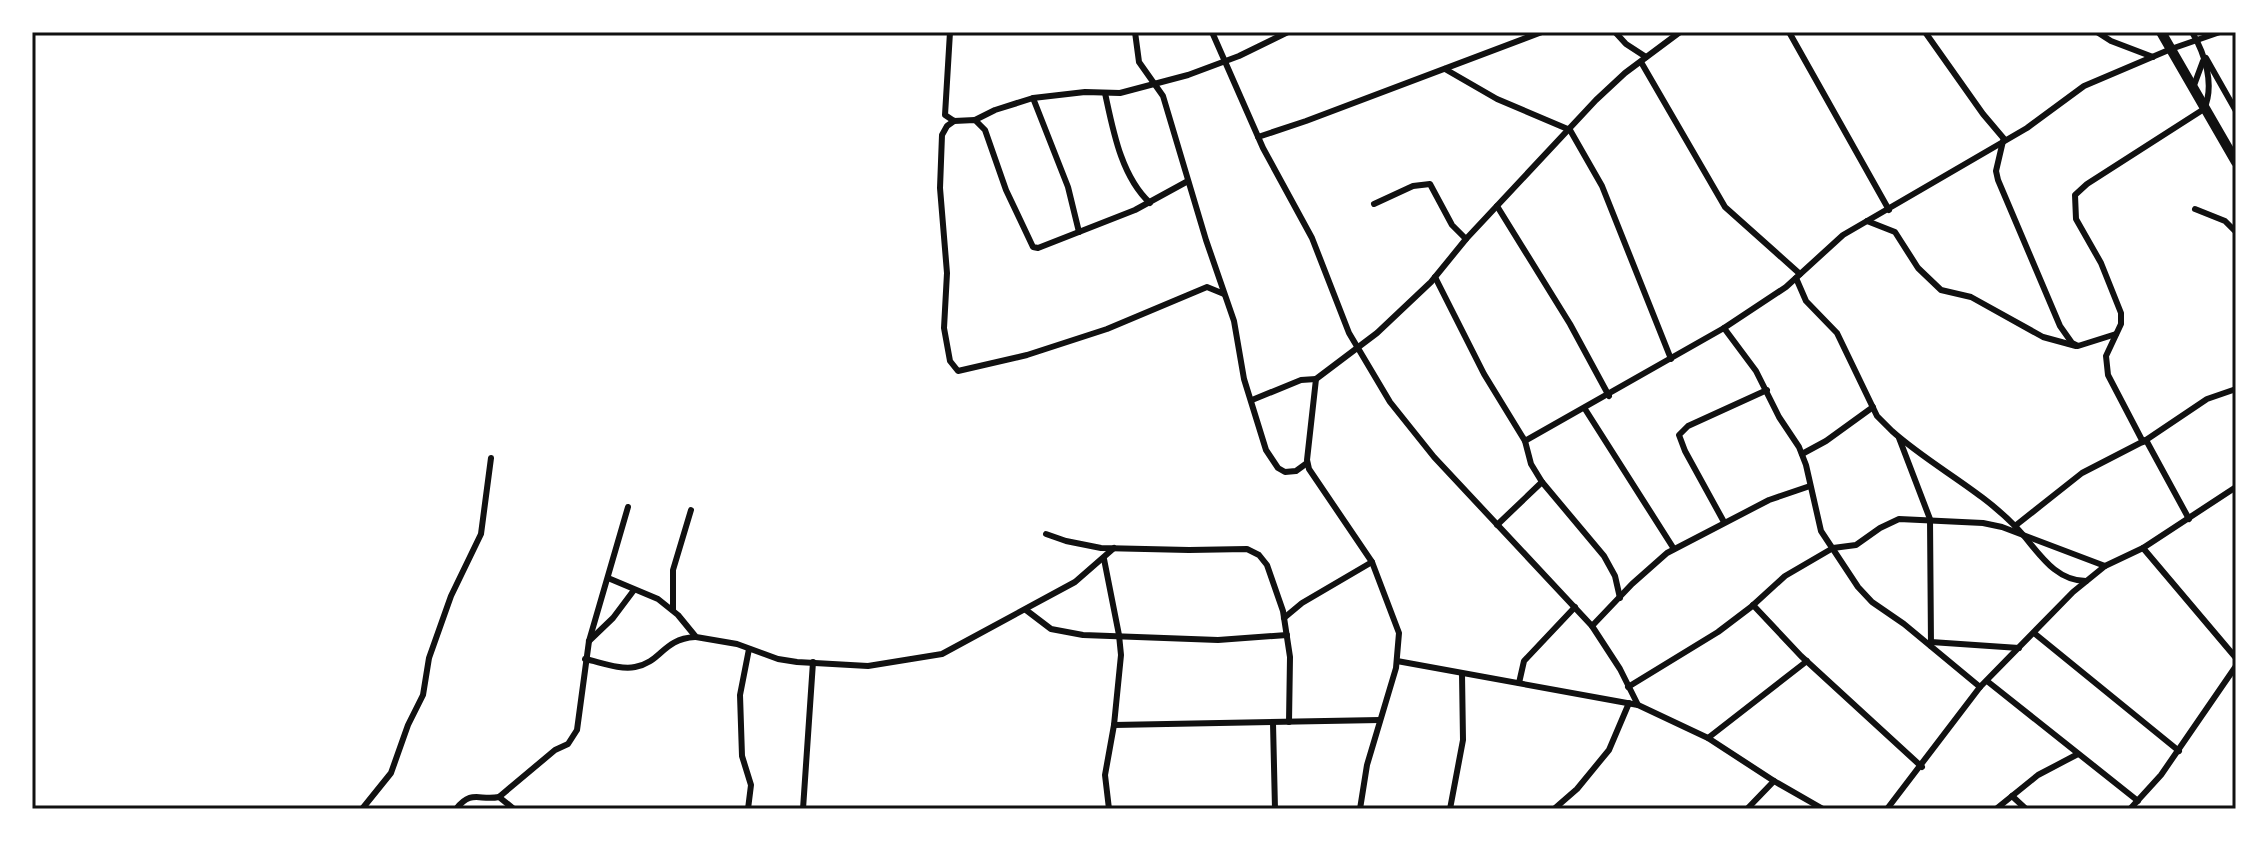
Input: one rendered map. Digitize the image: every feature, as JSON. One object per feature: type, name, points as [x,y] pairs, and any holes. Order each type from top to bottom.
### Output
[{"type":"highway","points":[[2161,32],[2236,162]]},
{"type":"street","points":[[950,32],[944,109],[946,117],[954,121],[975,120],[1033,98],[1120,93],[1188,75],[1288,32]]},
{"type":"street","points":[[1135,32],[1139,62],[1163,96],[1234,321],[1244,379],[1266,450],[1278,468],[1291,473],[1307,463]]},
{"type":"street","points":[[1212,32],[1258,137],[1312,238],[1336,303],[1390,402],[1434,457],[1592,626],[1620,669],[1638,705]]},
{"type":"street","points":[[1267,32],[1268,41]]},
{"type":"street","points":[[1258,137],[1542,32]]},
{"type":"street","points":[[1615,32],[1643,60],[1725,207],[1798,276],[1806,301],[1837,333],[1877,416],[1899,438],[2015,526],[2043,559],[2064,577],[2086,581]]},
{"type":"street","points":[[1252,400],[1301,380],[1316,379],[1401,312],[1613,83],[1680,32]]},
{"type":"street","points":[[1789,32],[1889,210]]},
{"type":"street","points":[[1925,32],[2004,140]]},
{"type":"street","points":[[2097,32],[2111,41],[2153,57]]},
{"type":"street","points":[[2192,32],[2236,111]]},
{"type":"street","points":[[1525,441],[1724,328],[1798,276],[1829,246],[2038,121],[2084,86],[2220,32]]},
{"type":"street","points":[[2189,519],[2108,375],[2106,356],[2121,324],[2121,313],[2101,263],[2076,219],[2075,195],[2087,184],[2204,109],[2209,89],[2202,51]]},
{"type":"street","points":[[2193,88],[2204,60]]},
{"type":"street","points":[[1445,69],[1475,88],[1570,130],[1602,186],[1671,359]]},
{"type":"street","points":[[1105,93],[1127,169],[1135,186],[1150,203]]},
{"type":"street","points":[[1033,98],[1068,187],[1079,232]]},
{"type":"street","points":[[975,120],[985,130],[1029,243],[1038,248],[1150,203],[1188,181]]},
{"type":"street","points":[[954,121],[942,135],[940,199],[947,273],[944,328],[950,361],[958,371],[1050,348],[1120,324],[1207,287],[1224,294]]},
{"type":"street","points":[[2004,140],[1996,171],[2000,188],[2045,297],[2069,339],[2078,346]]},
{"type":"street","points":[[1374,204],[1413,186],[1430,184],[1452,225],[1466,239]]},
{"type":"street","points":[[1497,206],[1570,324],[1609,396]]},
{"type":"street","points":[[2195,209],[2225,221],[2236,232]]},
{"type":"street","points":[[1867,221],[1895,232],[1918,268],[1941,290],[1984,303],[2043,337],[2078,346],[2116,334]]},
{"type":"street","points":[[1435,277],[1484,374],[1525,441],[1531,464],[1542,482],[1604,556],[1615,576],[1620,598]]},
{"type":"street","points":[[1724,328],[1767,390],[1779,417],[1802,454],[1821,531],[1864,594],[1931,644],[1980,687]]},
{"type":"street","points":[[1316,379],[1307,463],[1323,493],[1372,562],[1399,633],[1397,661],[1362,785],[1360,809]]},
{"type":"street","points":[[2015,526],[2082,473],[2144,441],[2207,399],[2236,389]]},
{"type":"street","points":[[1724,522],[1679,435],[1688,426],[1767,390]]},
{"type":"street","points":[[1802,454],[1826,441],[1873,407]]},
{"type":"street","points":[[1585,409],[1674,549]]},
{"type":"street","points":[[1899,438],[1930,519],[1931,644]]},
{"type":"street","points":[[362,809],[391,773],[408,725],[423,695],[429,658],[451,596],[481,534],[491,458]]},
{"type":"street","points":[[1497,525],[1542,482]]},
{"type":"street","points":[[1592,626],[1652,564],[1674,549],[1769,500],[1810,486]]},
{"type":"street","points":[[1887,809],[1980,687],[2086,581],[2105,566],[2143,548],[2236,487]]},
{"type":"street","points":[[499,797],[574,738],[589,641],[628,507]]},
{"type":"street","points":[[673,610],[673,570],[691,510]]},
{"type":"street","points":[[1628,687],[1718,632],[1753,605],[1773,584],[1833,548],[1856,545],[1899,519],[1983,523],[2105,566]]},
{"type":"street","points":[[1046,534],[1101,548],[1247,549],[1259,555],[1267,565],[1284,618],[1290,657],[1289,722]]},
{"type":"street","points":[[1101,548],[1121,655],[1105,775],[1109,809]]},
{"type":"street","points":[[585,659],[627,668],[637,667],[650,661],[672,641],[696,637],[737,644],[778,659],[868,666],[942,654],[1075,582],[1104,560],[1114,548]]},
{"type":"street","points":[[2143,548],[2236,658]]},
{"type":"street","points":[[1284,618],[1302,603],[1372,562]]},
{"type":"street","points":[[608,578],[658,599],[673,610],[696,637]]},
{"type":"street","points":[[589,641],[613,618],[634,590]]},
{"type":"street","points":[[1753,605],[1807,661],[1922,767]]},
{"type":"street","points":[[1519,683],[1524,661],[1575,607]]},
{"type":"street","points":[[1026,610],[1039,622],[1061,632],[1218,640],[1287,635]]},
{"type":"street","points":[[2034,633],[2179,751]]},
{"type":"street","points":[[1931,644],[2019,648]]},
{"type":"street","points":[[748,809],[751,785],[742,756],[740,695],[749,649]]},
{"type":"street","points":[[1397,661],[1638,705],[1708,738],[1823,809]]},
{"type":"street","points":[[1708,738],[1807,661]]},
{"type":"street","points":[[803,809],[813,662]]},
{"type":"street","points":[[2130,809],[2179,751],[2236,666]]},
{"type":"street","points":[[1450,809],[1463,740],[1462,674]]},
{"type":"street","points":[[1987,681],[2138,801]]},
{"type":"street","points":[[1554,809],[1577,789],[1609,750],[1629,703]]},
{"type":"street","points":[[1114,725],[1380,720]]},
{"type":"street","points":[[1273,723],[1275,809]]},
{"type":"street","points":[[1996,809],[2038,775],[2078,754]]},
{"type":"street","points":[[1747,809],[1774,781]]},
{"type":"street","points":[[2012,796],[2026,809]]},
{"type":"street","points":[[456,809],[470,797],[499,797],[514,809]]}]
